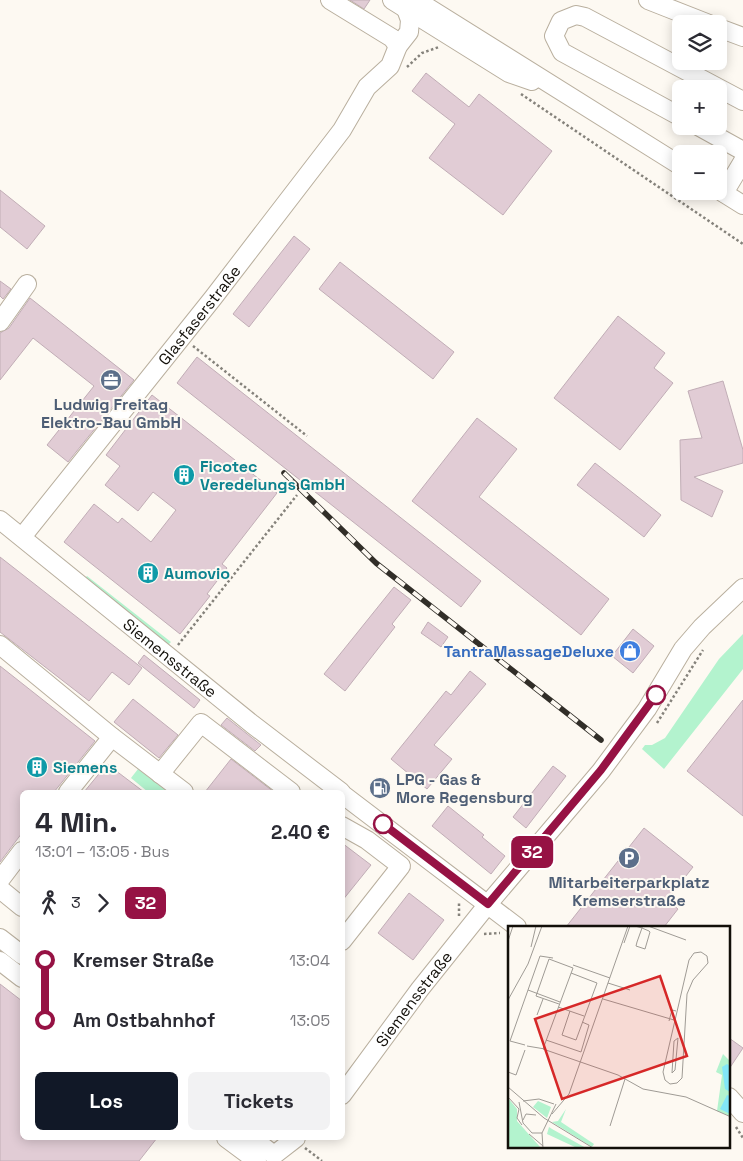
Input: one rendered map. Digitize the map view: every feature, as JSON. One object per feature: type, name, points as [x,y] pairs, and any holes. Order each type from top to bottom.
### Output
[{"type":"street","points":[[330,0],[392,38],[398,46]]},
{"type":"street","points":[[648,0],[686,15]]},
{"type":"street","points":[[404,3],[565,94],[672,160]]},
{"type":"street","name":"Glasfaserstraße","points":[[22,537],[182,337],[342,130],[367,87],[390,66],[398,46],[409,32],[410,26],[404,3]]},
{"type":"street","points":[[672,112],[562,52],[554,36],[561,21],[576,15],[586,17],[704,80]]},
{"type":"street","points":[[727,31],[743,37]]},
{"type":"street","points":[[727,92],[743,101]]},
{"type":"street","points":[[715,135],[743,150]]},
{"type":"street","points":[[727,184],[743,161]]},
{"type":"street","points":[[727,196],[743,205]]},
{"type":"street","points":[[0,322],[27,284]]},
{"type":"street","name":"Siemensstraße","points":[[0,520],[338,790]]},
{"type":"street","points":[[488,904],[601,770],[647,709],[683,649],[702,627],[743,588]]},
{"type":"street","points":[[0,645],[112,738],[181,790]]},
{"type":"street","points":[[160,774],[201,723],[288,790]]},
{"type":"street","points":[[70,790],[112,738]]},
{"type":"street","name":"Siemensstraße","points":[[345,795],[516,926]]},
{"type":"street","points":[[345,828],[367,840],[401,866],[345,937]]},
{"type":"street","points":[[0,880],[20,854]]},
{"type":"street","points":[[0,889],[20,905]]},
{"type":"street","name":"Siemensstraße","points":[[345,1091],[420,989],[488,904]]},
{"type":"street","points":[[0,938],[20,953]]},
{"type":"street","points":[[0,961],[20,976]]},
{"type":"street","points":[[730,1098],[743,1113]]},
{"type":"street","points":[[229,1140],[257,1161]]},
{"type":"street","points":[[254,1140],[278,1159]]},
{"type":"street","points":[[278,1159],[294,1140]]},
{"type":"street","points":[[278,1159],[297,1151],[303,1140]]},
{"type":"path","points":[[405,69],[422,53],[444,46]]},
{"type":"path","points":[[517,91],[743,244]]},
{"type":"path","points":[[182,337],[307,436]]},
{"type":"path","points":[[169,656],[297,495]]},
{"type":"path","points":[[655,726],[705,648]]},
{"type":"path","points":[[455,895],[459,901],[458,919]]},
{"type":"green space","points":[[87,576],[171,642],[168,645],[164,644],[85,578]]},
{"type":"green space","points":[[743,634],[743,669],[664,769],[642,749],[645,745],[652,745],[665,738],[719,659]]},
{"type":"green space","points":[[138,769],[165,790],[146,790],[131,778]]},
{"type":"building","points":[[350,0],[370,0],[364,9]]},
{"type":"building","points":[[426,73],[469,107],[479,94],[552,151],[503,215],[429,158],[455,124],[412,91]]},
{"type":"building","points":[[0,190],[45,226],[27,249],[0,227]]},
{"type":"building","points":[[294,236],[310,249],[249,327],[233,314]]},
{"type":"building","points":[[340,262],[454,352],[433,379],[319,289]]},
{"type":"building","points":[[0,281],[11,289],[3,299],[0,296]]},
{"type":"building","name":"Ludwig Freitag Elektro-Bau GmbH","points":[[30,298],[134,380],[68,462],[47,445],[94,386],[33,338],[0,380],[0,333],[9,328]]},
{"type":"building","points":[[618,316],[665,353],[654,368],[673,383],[620,450],[554,398]]},
{"type":"building","points":[[197,357],[481,581],[461,607],[177,383]]},
{"type":"building","points":[[723,381],[743,450],[743,463],[694,477],[723,491],[712,517],[681,500],[680,440],[702,438],[688,391]]},
{"type":"building","points":[[152,395],[277,493],[222,564],[227,568],[207,594],[210,596],[180,634],[64,542],[94,504],[118,523],[122,518],[151,542],[176,510],[153,492],[138,511],[105,485],[120,466],[106,455]]},
{"type":"building","points":[[477,418],[517,449],[479,497],[609,599],[581,635],[412,501]]},
{"type":"building","points":[[595,463],[661,515],[644,537],[577,485]]},
{"type":"building","points":[[0,557],[142,668],[129,685],[112,672],[89,701],[0,632]]},
{"type":"building","points":[[394,587],[411,600],[392,624],[395,627],[345,691],[324,674]]},
{"type":"building","points":[[428,622],[448,637],[441,647],[421,633]]},
{"type":"building","points":[[633,629],[654,646],[633,673],[612,656]]},
{"type":"building","points":[[144,655],[200,700],[194,708],[138,663]]},
{"type":"building","name":"Siemens","points":[[0,666],[95,741],[56,790],[20,790],[20,836],[0,862]]},
{"type":"building","points":[[470,671],[486,684],[434,745],[452,759],[427,789],[391,759],[446,691],[451,695]]},
{"type":"building","points":[[133,699],[178,735],[159,758],[114,722]]},
{"type":"building","points":[[743,700],[743,816],[687,771]]},
{"type":"building","points":[[227,718],[261,745],[255,751],[221,725]]},
{"type":"building","points":[[231,759],[271,790],[207,790]]},
{"type":"building","points":[[107,764],[141,790],[86,790]]},
{"type":"building","points":[[553,766],[566,776],[526,828],[513,817]]},
{"type":"building","points":[[448,806],[484,835],[482,837],[505,856],[491,874],[432,826]]},
{"type":"building","points":[[644,828],[693,867],[667,900],[678,909],[665,926],[567,926]]},
{"type":"building","points":[[345,845],[371,865],[345,897]]},
{"type":"building","points":[[409,893],[444,920],[413,960],[378,933]]},
{"type":"building","points":[[0,984],[20,999],[20,1140],[155,1140],[139,1161],[0,1161]]},
{"type":"building","points":[[730,1039],[743,1048],[730,1068]]},
{"type":"railway","points":[[284,473],[376,563],[601,740]]},
{"type":"bus line","name":"32","points":[[383,824],[488,904],[601,770],[656,695]]},
{"type":"place","name":"Ludwig Freitag Elektro-Bau GmbH","points":[[111,380]]},
{"type":"place","name":"Ficotec Veredelungs GmbH","points":[[184,475]]},
{"type":"place","name":"Aumovio","points":[[148,573]]},
{"type":"place","name":"TantraMassageDeluxe","points":[[630,651]]},
{"type":"place","name":"Siemens","points":[[37,767]]},
{"type":"place","name":"LPG - Gas & More Regensburg","points":[[380,788]]},
{"type":"place","name":"Mitarbeiterparkplatz Kremserstraße","points":[[629,858]]}]
